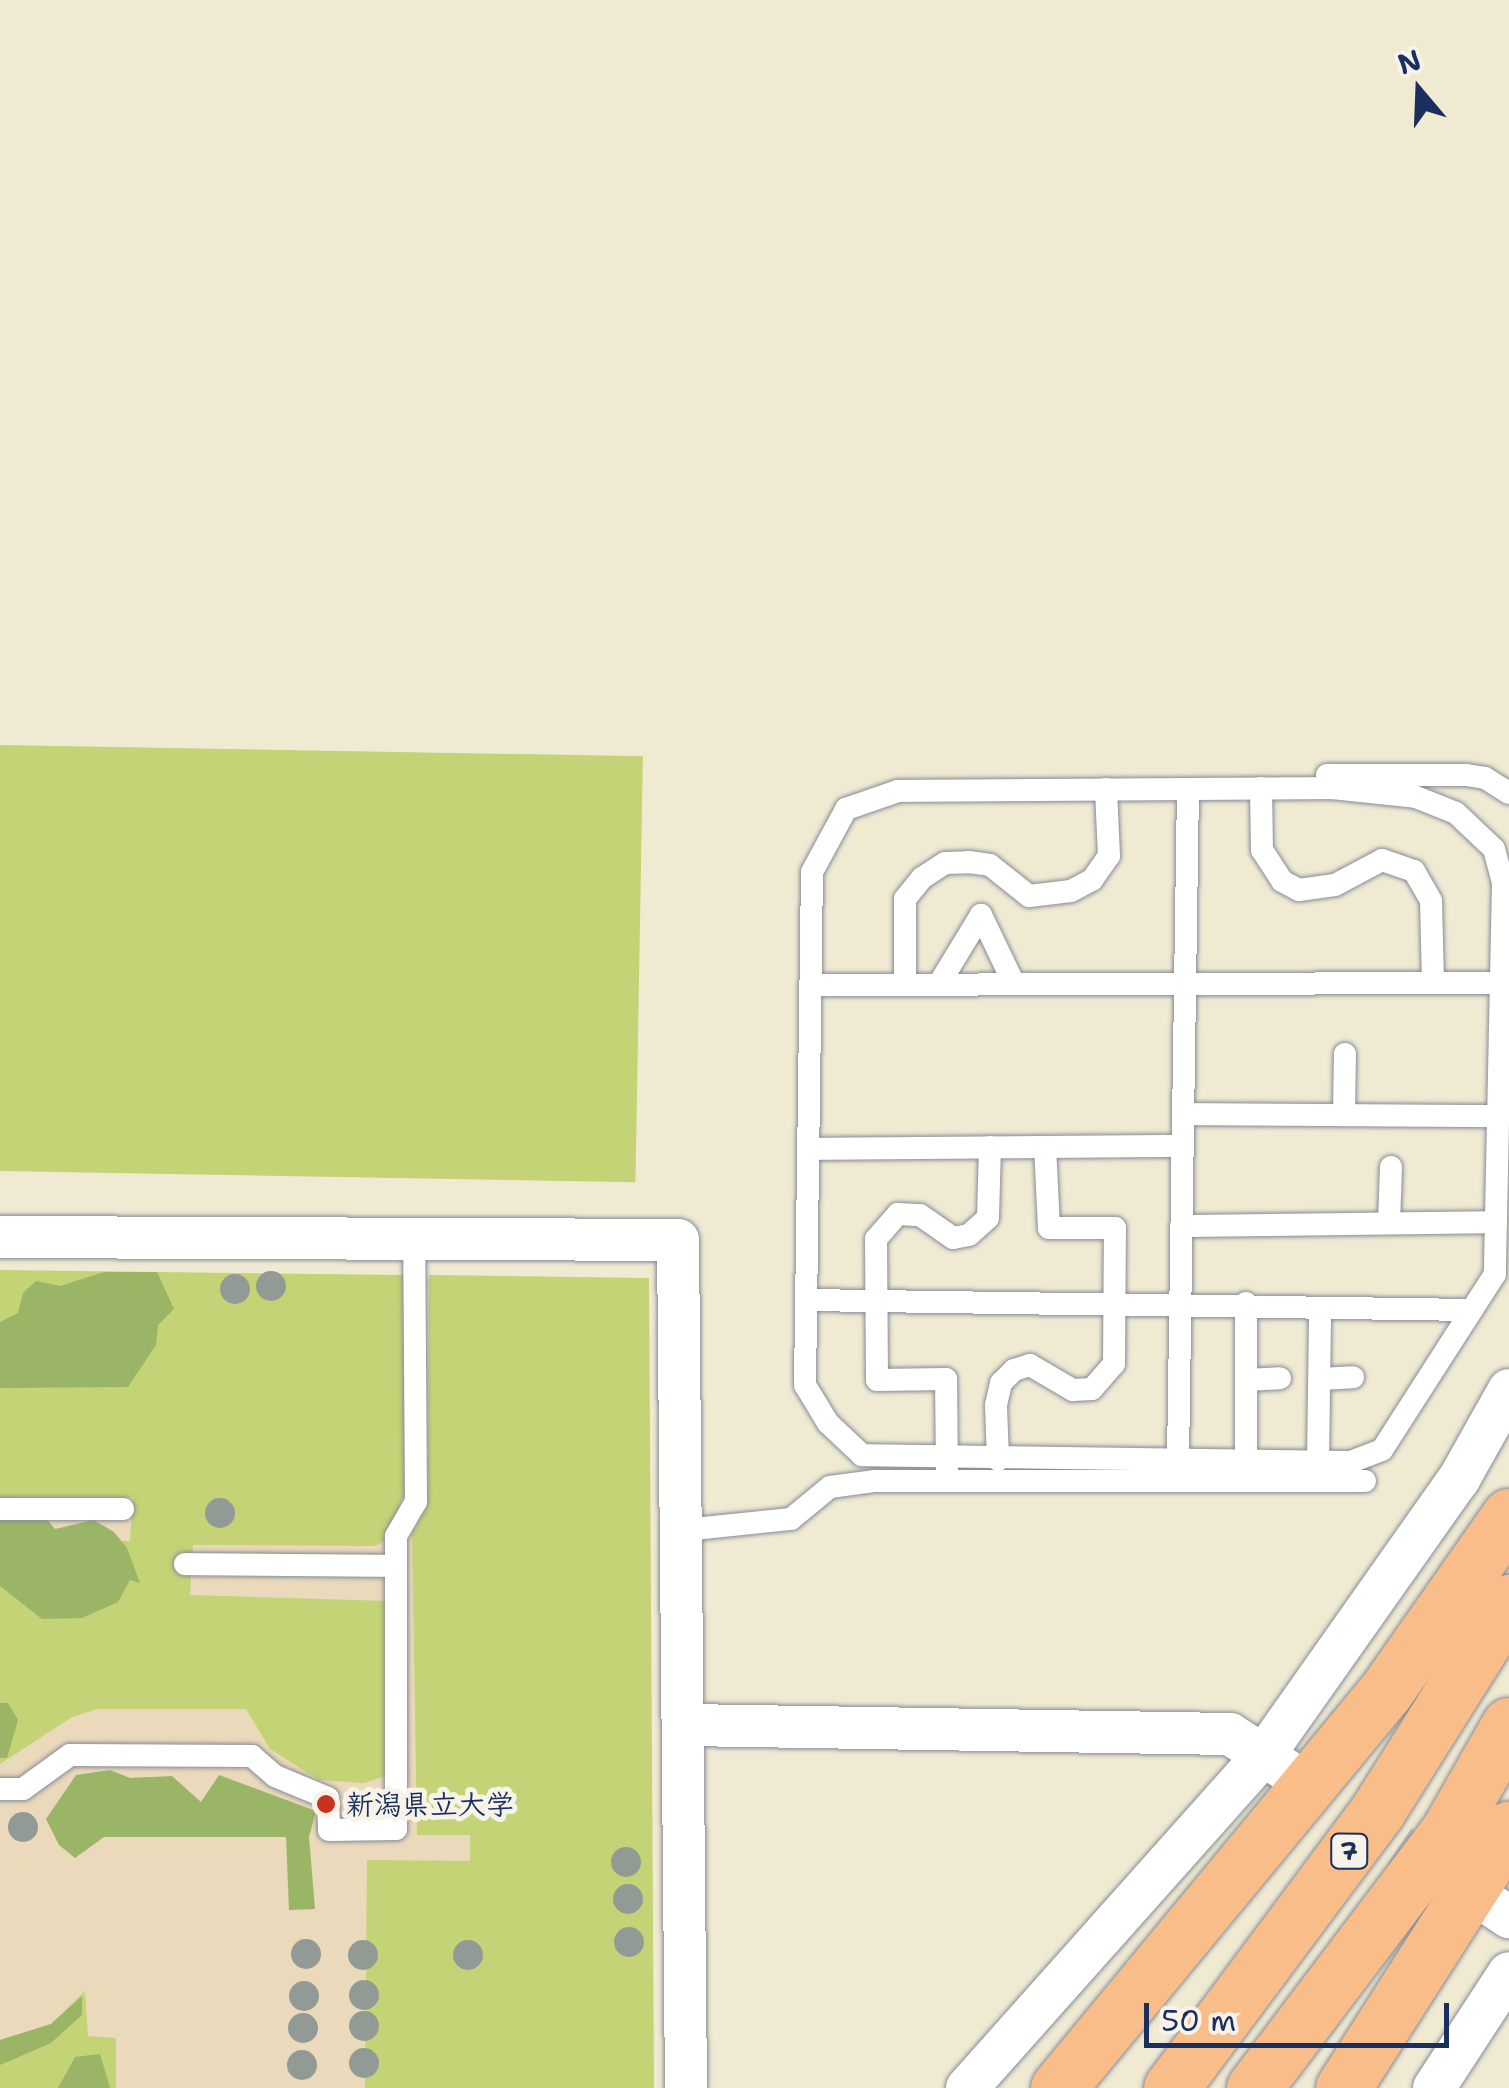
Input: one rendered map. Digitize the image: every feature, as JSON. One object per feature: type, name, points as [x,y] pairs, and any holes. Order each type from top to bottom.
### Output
[{"type":"highway","points":[[1058,2088],[1386,1691],[1509,1516]]},
{"type":"highway","name":"7","points":[[1171,2088],[1378,1810],[1509,1602]]},
{"type":"highway","name":"7","points":[[1254,2088],[1449,1830],[1509,1725]]},
{"type":"highway","points":[[1343,2088],[1509,1828]]},
{"type":"street","points":[[0,1237],[678,1240],[687,1725],[686,2088]]},
{"type":"street","points":[[966,2088],[1279,1766],[1459,1479],[1509,1390]]},
{"type":"street","points":[[687,1725],[1230,1734],[1279,1766]]},
{"type":"street","points":[[1434,2088],[1509,1972]]},
{"type":"lane","points":[[1365,1482],[947,1470],[862,1454],[828,1423],[805,1384],[812,872],[846,809],[898,791],[1188,789],[1253,782],[1466,775],[1485,778],[1509,793]]},
{"type":"lane","points":[[1253,782],[1262,850],[1282,881],[1299,890],[1336,885],[1382,860],[1414,871],[1431,901],[1433,984]]},
{"type":"lane","points":[[684,1530],[791,1519],[830,1487],[998,1460],[1352,1462],[1382,1450],[1496,1274],[1504,883],[1494,849],[1456,813],[1416,797],[1253,782]]},
{"type":"lane","points":[[905,984],[905,899],[922,878],[945,863],[969,862],[990,865],[1029,896],[1071,892],[1092,880],[1109,856],[1106,789]]},
{"type":"lane","points":[[1178,1460],[1188,789]]},
{"type":"lane","points":[[939,984],[980,915],[1014,984]]},
{"type":"lane","points":[[810,985],[1502,984]]},
{"type":"lane","points":[[1344,1115],[1345,1054]]},
{"type":"lane","points":[[1184,1114],[1498,1116]]},
{"type":"lane","points":[[808,1149],[1183,1146]]},
{"type":"lane","points":[[947,1470],[946,1379],[877,1380],[876,1239],[898,1214],[920,1215],[953,1238],[969,1235],[988,1218],[990,1147]]},
{"type":"lane","points":[[998,1460],[1001,1383],[1030,1365],[1073,1390],[1104,1382],[1114,1364],[1115,1228],[1048,1228],[1045,1147]]},
{"type":"lane","points":[[1389,1223],[1391,1167]]},
{"type":"lane","points":[[1181,1226],[1500,1225]]},
{"type":"lane","points":[[0,1789],[23,1788],[70,1754],[252,1756],[275,1776],[328,1798],[329,1830],[396,1829],[396,1536],[416,1502],[414,1239]]},
{"type":"lane","points":[[806,1300],[1114,1300],[1472,1310]]},
{"type":"lane","points":[[1246,1303],[1246,1462]]},
{"type":"lane","points":[[1318,1462],[1320,1321]]},
{"type":"lane","points":[[1320,1379],[1353,1377]]},
{"type":"lane","points":[[1246,1380],[1280,1378]]},
{"type":"lane","points":[[0,1509],[123,1509]]},
{"type":"lane","points":[[185,1564],[396,1566]]},
{"type":"shaded area","name":"新潟県立大学","points":[[0,1271],[649,1282],[635,2088],[0,2088]]},
{"type":"green space","points":[[0,745],[643,756],[635,1182],[0,1171]]},
{"type":"green space","points":[[0,1270],[404,1275],[408,1484],[385,1540],[376,1546],[193,1545],[190,1595],[388,1601],[391,1774],[364,1783],[319,1780],[270,1749],[246,1709],[97,1709],[72,1717],[0,1764],[0,1540],[130,1541],[133,1497],[0,1497]]},
{"type":"green space","points":[[104,1272],[157,1272],[174,1309],[158,1325],[156,1345],[128,1387],[0,1388],[0,1322],[18,1313],[23,1293],[36,1281],[60,1286]]},
{"type":"green space","points":[[429,1275],[649,1278],[654,2088],[365,2088],[367,1860],[470,1861],[470,1835],[417,1835],[412,1534],[428,1504]]},
{"type":"green space","points":[[44,1516],[55,1529],[94,1520],[114,1532],[127,1548],[140,1583],[130,1580],[118,1602],[82,1618],[42,1619],[0,1586],[0,1520]]},
{"type":"green space","points":[[0,1703],[8,1703],[18,1720],[7,1758],[0,1758]]},
{"type":"green space","points":[[110,1770],[130,1778],[172,1776],[201,1802],[219,1775],[316,1811],[309,1837],[315,1909],[289,1910],[286,1837],[104,1837],[75,1858],[59,1845],[46,1819],[76,1775]]},
{"type":"green space","points":[[85,1991],[88,2036],[116,2038],[116,2088],[0,2088],[0,2040],[51,2024]]},
{"type":"green space","points":[[82,1996],[82,2015],[51,2043],[0,2065],[0,2040],[51,2024]]},
{"type":"green space","points":[[100,2054],[110,2088],[58,2088],[75,2057]]},
{"type":"tunnel","points":[[1294,1777],[1449,1878]]},
{"type":"place","name":"新潟県立大学","points":[[326,1804]]}]
